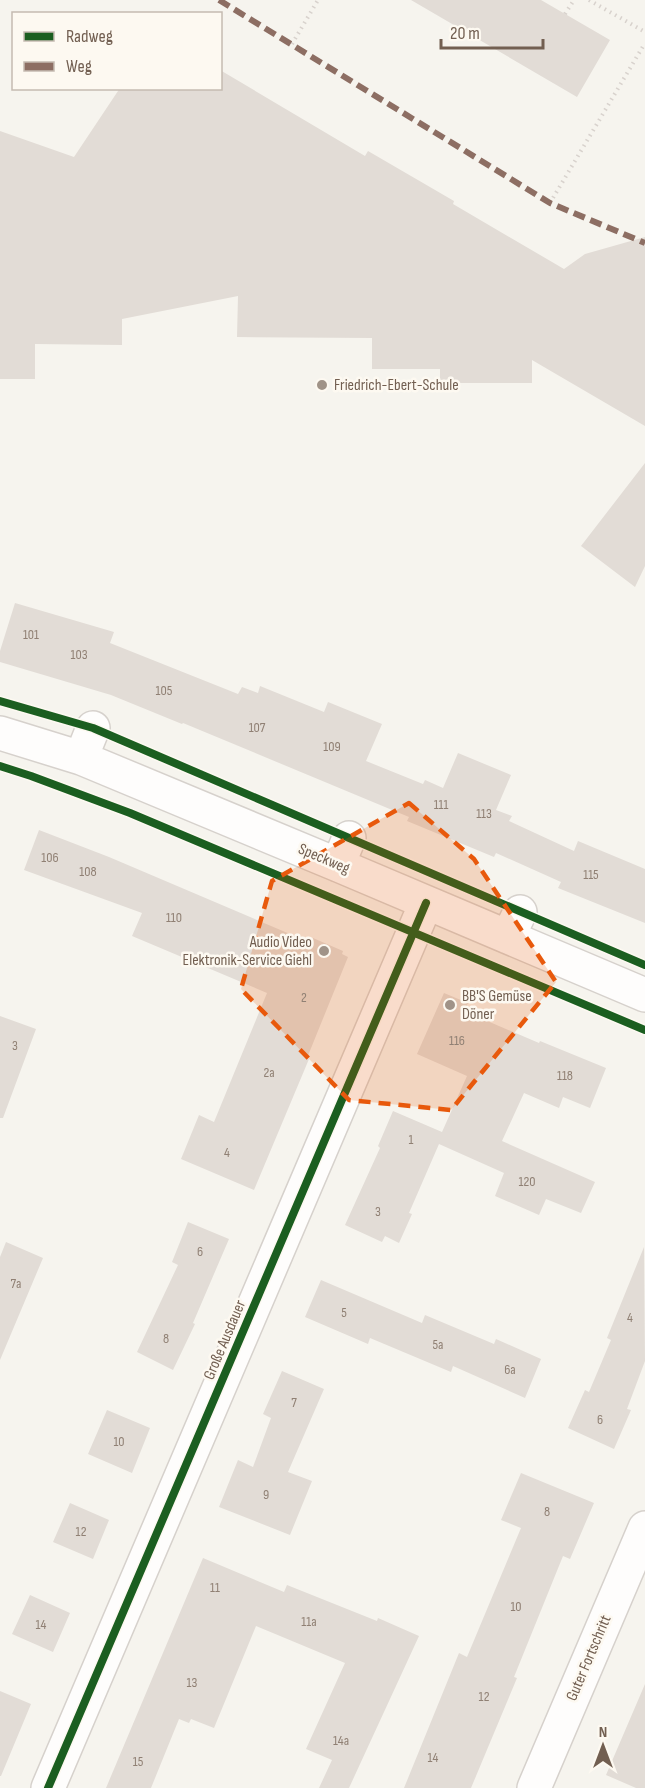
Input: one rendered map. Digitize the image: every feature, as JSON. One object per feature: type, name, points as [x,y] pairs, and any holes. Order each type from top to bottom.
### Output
[{"type":"street","points":[[81,758],[93,728]]},
{"type":"street","name":"Speckweg","points":[[3,741],[81,758],[343,851],[426,903],[514,924],[645,995]]},
{"type":"street","name":"Große Ausdauer","points":[[48,1788],[426,903]]},
{"type":"street","name":"Guter Fortschritt","points":[[534,1788],[645,1528]]},
{"type":"path","points":[[292,44],[318,0]]},
{"type":"path","points":[[565,14],[574,0]]},
{"type":"path","points":[[589,0],[645,32]]},
{"type":"path","points":[[550,203],[645,43]]},
{"type":"highlighted area","points":[[409,803],[474,859],[556,982],[451,1110],[349,1100],[241,989],[272,881]]},
{"type":"building","points":[[411,0],[541,0],[610,40],[577,97]]},
{"type":"building","points":[[222,71],[365,156],[368,151],[564,269],[585,254],[645,237],[645,426],[532,360],[532,383],[440,383],[440,369],[372,369],[372,338],[237,337],[238,296],[122,319],[122,345],[35,344],[35,379],[0,379],[0,131],[74,157],[119,90],[222,90]]},
{"type":"building","points":[[645,463],[645,566],[635,587],[581,546]]},
{"type":"building","points":[[15,603],[114,632],[110,643],[238,694],[242,687],[258,693],[260,686],[324,712],[328,702],[382,724],[366,761],[423,784],[425,780],[443,788],[458,753],[511,775],[496,810],[512,816],[509,821],[574,851],[578,841],[645,869],[645,923],[558,888],[561,882],[496,853],[494,857],[407,821],[409,817],[183,723],[111,695],[0,662],[0,651]]},
{"type":"building","points":[[39,830],[109,857],[304,940],[312,942],[313,938],[343,951],[342,954],[348,957],[307,1058],[309,1059],[254,1190],[181,1159],[199,1115],[214,1122],[267,993],[132,936],[142,913],[24,870]]},
{"type":"building","points":[[444,993],[468,1003],[464,1011],[606,1068],[590,1108],[563,1097],[559,1108],[524,1093],[502,1141],[595,1182],[581,1213],[546,1199],[539,1215],[495,1196],[504,1173],[439,1144],[409,1213],[412,1214],[399,1243],[385,1236],[382,1242],[345,1225],[380,1148],[378,1146],[393,1111],[442,1132],[467,1076],[417,1054]]},
{"type":"building","points":[[0,1016],[36,1029],[3,1118],[0,1118]]},
{"type":"building","points":[[188,1222],[229,1239],[193,1323],[195,1324],[173,1370],[137,1352],[178,1265],[172,1262]]},
{"type":"building","points":[[6,1242],[43,1258],[0,1360],[0,1257]]},
{"type":"building","points":[[644,1247],[645,1361],[627,1409],[631,1410],[614,1449],[568,1428],[585,1390],[589,1392],[611,1340],[607,1338]]},
{"type":"building","points":[[321,1280],[422,1323],[425,1315],[494,1344],[496,1339],[541,1359],[525,1398],[453,1366],[451,1372],[370,1338],[368,1344],[305,1317]]},
{"type":"building","points":[[282,1371],[324,1389],[288,1472],[312,1481],[290,1535],[219,1507],[238,1460],[253,1467],[271,1418],[263,1414]]},
{"type":"building","points":[[107,1410],[150,1428],[132,1473],[88,1454]]},
{"type":"building","points":[[521,1473],[594,1503],[570,1559],[563,1556],[514,1677],[517,1678],[471,1788],[404,1788],[459,1653],[467,1657],[521,1528],[501,1520]]},
{"type":"building","points":[[70,1503],[109,1520],[93,1559],[53,1542]]},
{"type":"building","points":[[203,1558],[284,1592],[287,1585],[377,1621],[378,1618],[419,1636],[349,1788],[319,1788],[332,1760],[306,1749],[345,1663],[256,1626],[214,1728],[191,1719],[189,1723],[179,1719],[151,1788],[106,1788]]},
{"type":"building","points":[[30,1595],[70,1613],[53,1652],[12,1634]]},
{"type":"building","points":[[645,1684],[645,1788],[636,1788],[606,1775]]},
{"type":"building","points":[[0,1691],[31,1704],[1,1776],[0,1776]]},
{"type":"marked path","points":[[219,0],[550,203],[645,243]]},
{"type":"cycle path","points":[[0,701],[93,728],[645,965]]},
{"type":"cycle path","points":[[0,766],[130,813],[645,1030]]},
{"type":"cycle path","points":[[48,1788],[426,903]]},
{"type":"place","name":"Friedrich-Ebert-Schule","points":[[322,385]]},
{"type":"place","name":"Audio Video Elektronik-Service Giehl","points":[[324,951]]},
{"type":"place","name":"BB'S Gemüse Döner","points":[[450,1005]]}]
